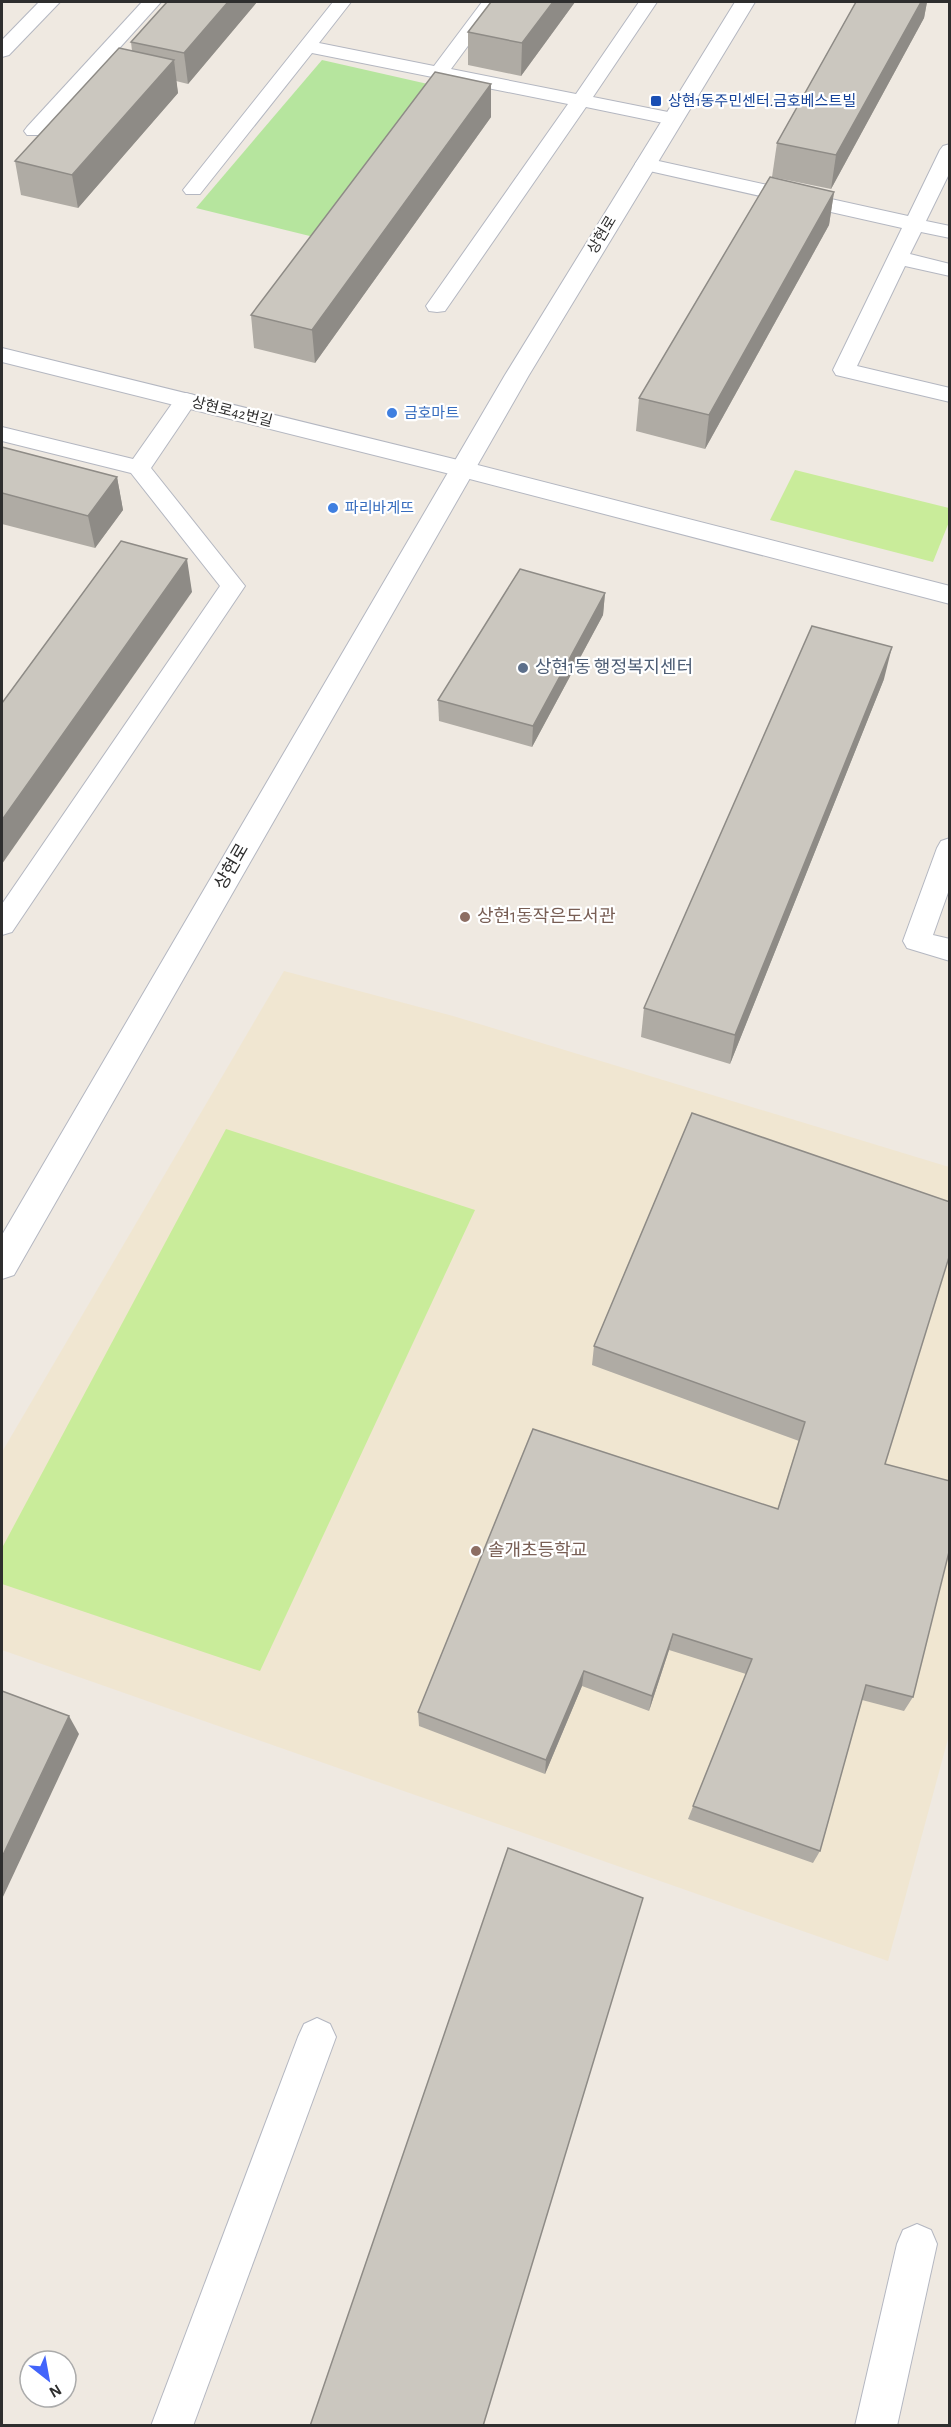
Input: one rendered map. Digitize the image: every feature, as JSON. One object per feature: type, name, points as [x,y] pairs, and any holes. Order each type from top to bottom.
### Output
[{"type":"street","points":[[2,51],[50,2]]},
{"type":"street","name":"상현로","points":[[2,1264],[462,469],[745,2]]},
{"type":"street","name":"상현로42번길","points":[[2,355],[462,469]]},
{"type":"street","points":[[462,469],[950,595]]},
{"type":"lane","points":[[34,131],[152,2]]},
{"type":"lane","points":[[192,190],[342,2]]},
{"type":"lane","points":[[439,72],[491,2]]},
{"type":"lane","points":[[437,306],[648,2]]},
{"type":"lane","points":[[307,46],[673,119]]},
{"type":"lane","points":[[950,150],[844,370],[897,373],[950,394]]},
{"type":"lane","points":[[645,164],[950,232]]},
{"type":"lane","points":[[899,258],[950,270]]},
{"type":"lane","points":[[139,468],[186,400]]},
{"type":"lane","points":[[2,434],[139,468],[233,586],[2,925]]},
{"type":"lane","points":[[950,848],[917,941],[950,950]]},
{"type":"lane","points":[[171,2426],[317,2037]]},
{"type":"lane","points":[[876,2426],[917,2244]]},
{"type":"shaded area","name":"솔개초등학교","points":[[284,971],[453,1016],[949,1167],[949,1735],[888,1961],[2,1650],[2,1452]]},
{"type":"green space","points":[[322,60],[441,87],[322,239],[196,208]]},
{"type":"green space","points":[[795,470],[949,508],[949,522],[933,562],[770,520]]},
{"type":"green space","points":[[226,1129],[475,1210],[260,1671],[2,1584],[2,1548]]},
{"type":"building","points":[[167,2],[228,2],[184,53],[131,42]]},
{"type":"building","points":[[491,2],[553,2],[522,43],[468,32]]},
{"type":"building","points":[[856,2],[921,2],[836,155],[777,143]]},
{"type":"building","points":[[119,48],[174,60],[72,175],[15,161]]},
{"type":"building","points":[[435,72],[491,84],[312,330],[251,315]]},
{"type":"building","points":[[770,177],[834,192],[709,415],[639,398]]},
{"type":"building","points":[[2,447],[117,477],[88,516],[2,493]]},
{"type":"building","points":[[121,541],[187,559],[2,820],[2,703]]},
{"type":"building","name":"상현1동 행정복지센터","points":[[520,569],[605,593],[533,726],[438,700]]},
{"type":"building","points":[[812,626],[892,647],[735,1035],[644,1008]]},
{"type":"building","points":[[692,1113],[950,1202],[950,1254],[885,1464],[950,1481],[950,1548],[913,1697],[866,1685],[820,1851],[693,1806],[752,1659],[673,1634],[652,1696],[584,1671],[546,1760],[418,1712],[533,1429],[778,1509],[805,1422],[594,1346]]},
{"type":"building","points":[[2,1691],[69,1716],[2,1857]]},
{"type":"building","points":[[508,1848],[643,1898],[483,2426],[310,2426]]},
{"type":"place","name":"상현1동주민센터.금호베스트빌","points":[[656,101]]},
{"type":"place","name":"금호마트","points":[[392,413]]},
{"type":"place","name":"파리바게뜨","points":[[333,508]]},
{"type":"place","name":"상현1동 행정복지센터","points":[[523,668]]},
{"type":"place","name":"상현1동작은도서관","points":[[465,917]]},
{"type":"place","name":"솔개초등학교","points":[[476,1551]]}]
